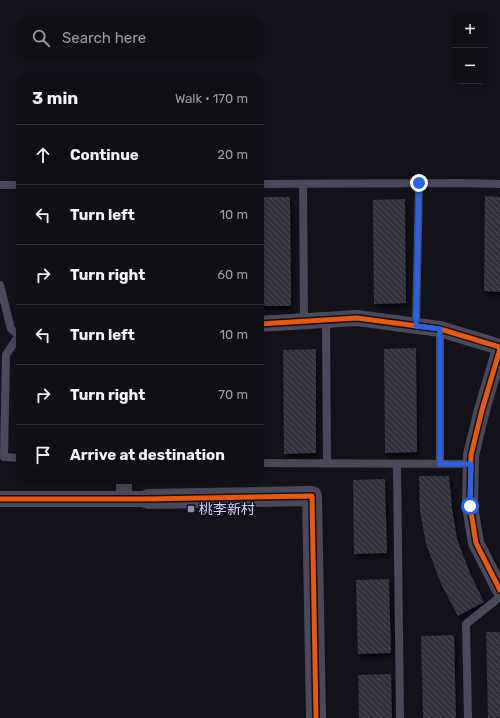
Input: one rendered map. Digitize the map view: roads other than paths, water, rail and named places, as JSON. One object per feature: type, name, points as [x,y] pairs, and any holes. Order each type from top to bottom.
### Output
[{"type":"street","points":[[264,324],[357,318],[440,329],[500,348],[471,455],[470,506],[476,543],[500,590]]},
{"type":"street","points":[[124,484],[124,498]]},
{"type":"street","points":[[0,498],[312,496],[316,718]]},
{"type":"lane","points":[[416,326],[419,183]]},
{"type":"lane","points":[[264,184],[500,184]]},
{"type":"lane","points":[[303,184],[304,321]]},
{"type":"lane","points":[[0,186],[16,185]]},
{"type":"lane","points":[[0,285],[11,329],[16,333]]},
{"type":"lane","points":[[326,320],[327,463]]},
{"type":"lane","points":[[440,329],[440,464]]},
{"type":"lane","points":[[16,341],[6,355],[4,457],[16,458]]},
{"type":"lane","points":[[264,463],[471,464]]},
{"type":"lane","points":[[397,464],[400,718]]},
{"type":"lane","points":[[468,718],[466,624],[500,597]]},
{"type":"place","name":"桃李新村","points":[[191,509]]}]
